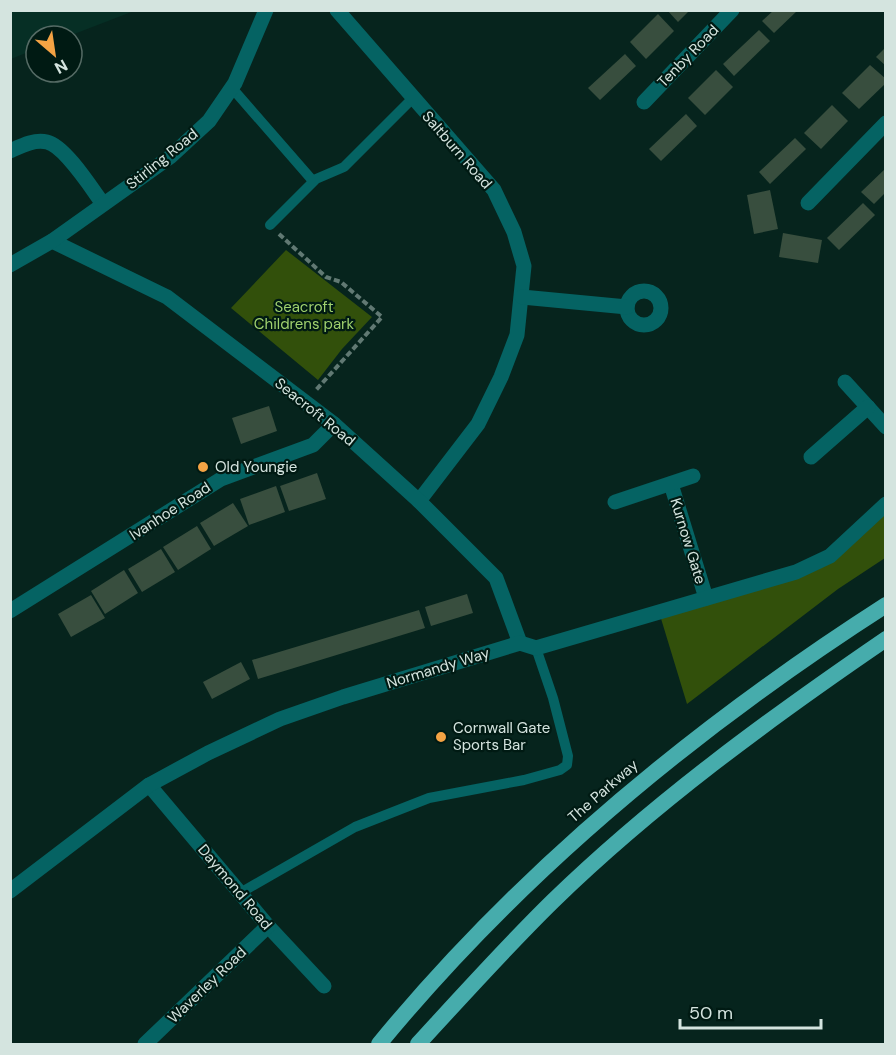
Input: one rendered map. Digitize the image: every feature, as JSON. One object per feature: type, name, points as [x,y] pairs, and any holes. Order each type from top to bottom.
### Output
[{"type":"highway","name":"The Parkway","points":[[379,1044],[452,962],[540,871],[600,816],[662,763],[739,705],[885,605]]},
{"type":"highway","points":[[418,1044],[553,901],[624,837],[714,762],[885,639]]},
{"type":"street","name":"Stirling Road","points":[[10,265],[52,241],[170,157],[208,121],[232,88],[256,38],[266,10]]},
{"type":"street","name":"Saltburn Road","points":[[337,10],[412,99],[494,190],[514,232],[525,266],[517,335],[501,377],[478,424],[419,501]]},
{"type":"street","name":"Tenby Road","points":[[644,102],[732,10]]},
{"type":"street","points":[[807,203],[885,123]]},
{"type":"street","points":[[10,151],[29,143],[48,142],[65,155],[103,204]]},
{"type":"street","name":"Seacroft Road","points":[[52,241],[167,297],[334,424],[419,501],[496,578],[520,643]]},
{"type":"street","points":[[522,297],[627,307]]},
{"type":"street","points":[[845,382],[885,427]]},
{"type":"street","points":[[811,457],[868,407]]},
{"type":"street","name":"Ivanhoe Road","points":[[10,611],[221,479],[313,445],[334,424]]},
{"type":"street","name":"Kurnow Gate","points":[[615,502],[693,476]]},
{"type":"street","name":"Kurnow Gate","points":[[671,484],[706,598]]},
{"type":"street","points":[[520,643],[536,648],[796,572],[830,556],[885,504]]},
{"type":"street","name":"Normandy Way","points":[[10,891],[149,784],[280,719],[343,697],[520,643]]},
{"type":"street","name":"Daymond Road","points":[[149,784],[268,926],[324,986]]},
{"type":"street","name":"Waverley Road","points":[[145,1044],[268,926]]},
{"type":"lane","points":[[232,88],[314,182]]},
{"type":"lane","points":[[270,225],[314,182],[344,167],[412,99]]},
{"type":"lane","points":[[240,893],[355,827],[429,798],[492,784],[524,780],[560,770],[567,765],[568,756],[556,707],[536,648]]},
{"type":"path","points":[[270,225],[326,277],[341,282],[382,317],[305,402]]},
{"type":"shaded area","points":[[11,10],[134,10],[84,30],[84,24],[24,24],[24,54],[11,59]]},
{"type":"green space","name":"Seacroft Childrens park","points":[[286,250],[372,317],[342,349],[318,380],[231,308]]},
{"type":"green space","points":[[885,504],[885,558],[838,589],[687,704],[659,612],[830,556]]},
{"type":"building","points":[[667,10],[690,10],[678,22]]},
{"type":"building","points":[[774,10],[798,10],[774,33],[762,21]]},
{"type":"building","points":[[658,14],[674,31],[646,59],[630,42]]},
{"type":"building","points":[[759,30],[770,41],[734,76],[723,64]]},
{"type":"building","points":[[886,47],[886,66],[876,57]]},
{"type":"building","points":[[625,54],[636,66],[600,100],[588,88]]},
{"type":"building","points":[[870,65],[886,79],[886,83],[859,109],[842,93]]},
{"type":"building","points":[[716,70],[733,87],[705,115],[688,98]]},
{"type":"building","points":[[832,105],[848,121],[821,149],[804,133]]},
{"type":"building","points":[[686,114],[697,126],[661,161],[649,149]]},
{"type":"building","points":[[795,138],[806,149],[770,184],[759,172]]},
{"type":"building","points":[[886,168],[886,192],[874,204],[861,192]]},
{"type":"building","points":[[770,190],[778,229],[754,234],[747,195]]},
{"type":"building","points":[[863,203],[875,215],[839,250],[827,238]]},
{"type":"building","points":[[783,233],[822,240],[818,263],[779,257]]},
{"type":"building","points":[[269,406],[277,431],[241,444],[232,418]]},
{"type":"building","points":[[317,473],[326,499],[289,511],[280,486]]},
{"type":"building","points":[[276,486],[285,512],[249,525],[240,499]]},
{"type":"building","points":[[233,503],[248,526],[214,546],[200,523]]},
{"type":"building","points":[[197,526],[211,549],[178,570],[163,547]]},
{"type":"building","points":[[161,549],[175,572],[142,592],[128,569]]},
{"type":"building","points":[[124,570],[138,593],[105,614],[91,591]]},
{"type":"building","points":[[467,594],[473,613],[431,626],[425,607]]},
{"type":"building","points":[[91,595],[105,618],[71,637],[58,614]]},
{"type":"building","points":[[419,610],[425,628],[258,679],[252,660]]},
{"type":"building","points":[[241,662],[250,679],[212,699],[203,682]]},
{"type":"place","name":"Old Youngie","points":[[203,467]]},
{"type":"place","name":"Cornwall Gate Sports Bar","points":[[441,737]]}]
